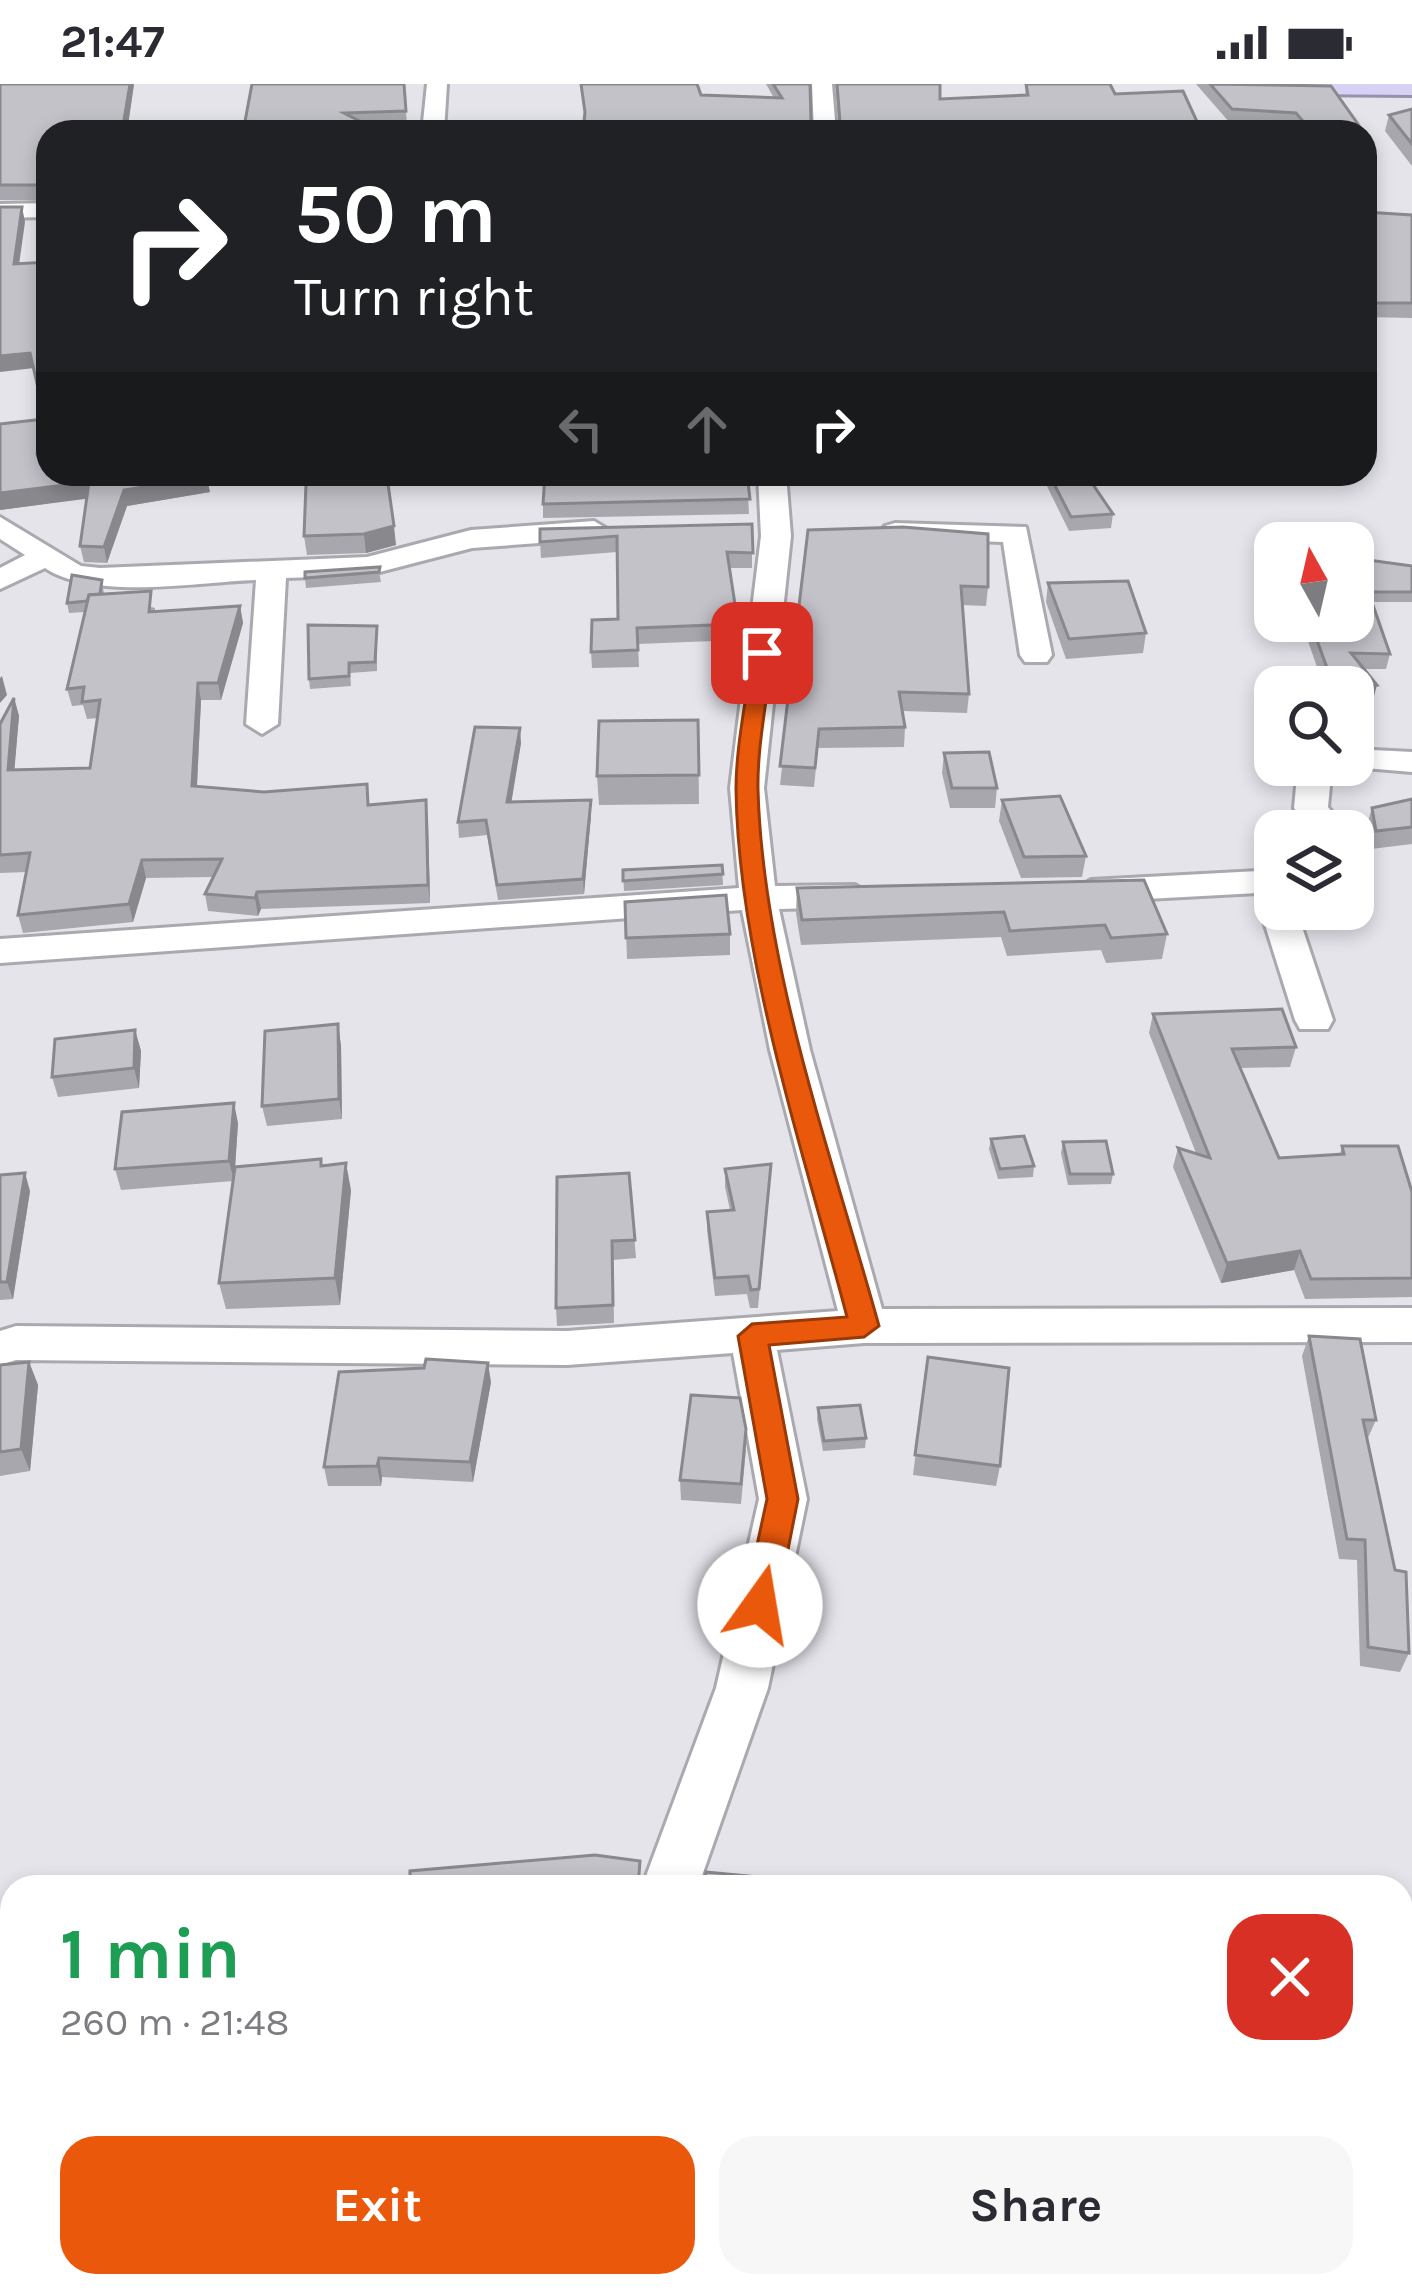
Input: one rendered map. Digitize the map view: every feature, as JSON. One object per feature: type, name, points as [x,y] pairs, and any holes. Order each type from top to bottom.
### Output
[{"type":"highway","points":[[1297,84],[1412,85]]},
{"type":"street","points":[[434,120],[436,84]]},
{"type":"street","points":[[822,84],[824,120]]},
{"type":"street","points":[[0,211],[36,210]]},
{"type":"street","points":[[773,486],[775,531],[747,788],[758,898],[790,1050],[864,1326]]},
{"type":"street","points":[[0,526],[42,558],[88,577],[271,574],[368,566],[471,538],[632,529]]},
{"type":"street","points":[[868,533],[1016,533],[1036,655]]},
{"type":"street","points":[[0,580],[42,558]]},
{"type":"street","points":[[262,724],[271,574]]},
{"type":"street","points":[[1374,760],[1412,763]]},
{"type":"street","points":[[1062,892],[1254,892]]},
{"type":"street","points":[[0,951],[758,898],[898,896]]},
{"type":"street","points":[[1286,930],[1315,1020]]},
{"type":"street","points":[[0,1348],[16,1343],[299,1343],[567,1348],[864,1326],[1412,1324]]},
{"type":"street","points":[[674,1875],[742,1688],[783,1499],[752,1336]]},
{"type":"building","points":[[0,84],[130,84],[124,120],[36,120],[36,185],[0,185]]},
{"type":"building","points":[[252,84],[404,84],[406,111],[344,113],[358,120],[245,120]]},
{"type":"building","points":[[581,84],[697,84],[701,95],[782,98],[773,84],[810,84],[811,120],[584,120]]},
{"type":"building","points":[[837,84],[940,84],[940,99],[1028,95],[1026,84],[1110,84],[1115,94],[1183,91],[1196,120],[840,120]]},
{"type":"building","points":[[1210,84],[1331,86],[1355,120],[1302,120],[1296,113],[1232,109]]},
{"type":"building","points":[[1412,109],[1412,144],[1389,115]]},
{"type":"building","points":[[0,207],[22,207],[14,264],[36,263],[36,379],[30,353],[0,356]]},
{"type":"building","points":[[1377,213],[1412,215],[1412,303],[1377,303]]},
{"type":"building","points":[[36,420],[36,486],[57,486],[0,493],[0,424]]},
{"type":"building","points":[[88,486],[150,486],[124,490],[104,547],[80,546]]},
{"type":"building","points":[[306,486],[388,486],[394,526],[364,534],[304,536]]},
{"type":"building","points":[[544,486],[748,486],[750,499],[543,504]]},
{"type":"building","points":[[1055,486],[1094,486],[1113,514],[1071,517]]},
{"type":"building","points":[[752,524],[753,553],[727,552],[738,624],[637,628],[638,650],[591,652],[592,620],[618,619],[617,536],[540,542],[540,529]]},
{"type":"building","points":[[903,527],[988,534],[988,587],[961,586],[969,694],[899,692],[905,727],[819,729],[815,768],[780,766],[808,530]]},
{"type":"building","points":[[1374,561],[1412,566],[1412,592],[1374,592]]},
{"type":"building","points":[[380,567],[379,572],[305,578],[305,572]]},
{"type":"building","points":[[72,575],[102,580],[100,594],[67,603]]},
{"type":"building","points":[[1128,581],[1146,633],[1069,639],[1048,583]]},
{"type":"building","points":[[151,591],[149,612],[240,606],[218,683],[198,683],[192,786],[264,792],[367,784],[368,805],[426,800],[428,885],[257,892],[255,898],[205,894],[222,859],[142,860],[129,904],[18,915],[30,853],[0,855],[0,724],[14,698],[8,770],[90,768],[100,700],[82,702],[84,687],[67,689],[89,595]]},
{"type":"building","points":[[1374,608],[1390,654],[1351,653],[1362,666],[1326,666],[1318,642],[1374,642]]},
{"type":"building","points":[[308,625],[377,626],[375,662],[349,663],[349,676],[309,679]]},
{"type":"building","points":[[698,720],[699,775],[597,776],[599,721]]},
{"type":"building","points":[[475,727],[520,728],[507,802],[591,800],[583,879],[497,885],[486,820],[458,822]]},
{"type":"building","points":[[989,752],[997,788],[952,788],[944,753]]},
{"type":"building","points":[[1060,796],[1086,856],[1024,857],[1002,800]]},
{"type":"building","points":[[1412,799],[1412,827],[1376,831],[1372,808]]},
{"type":"building","points":[[722,865],[723,874],[623,881],[623,870]]},
{"type":"building","points":[[1144,880],[1167,934],[1111,938],[1105,925],[1010,931],[1004,912],[802,920],[797,888]]},
{"type":"building","points":[[726,895],[730,934],[626,938],[625,902]]},
{"type":"building","points":[[1282,1009],[1296,1047],[1232,1049],[1279,1158],[1344,1154],[1342,1146],[1398,1146],[1412,1192],[1412,1278],[1311,1279],[1300,1251],[1227,1263],[1178,1148],[1210,1158],[1153,1014]]},
{"type":"building","points":[[338,1024],[339,1099],[262,1106],[265,1031]]},
{"type":"building","points":[[135,1030],[134,1068],[52,1077],[55,1039]]},
{"type":"building","points":[[234,1103],[229,1161],[115,1169],[122,1112]]},
{"type":"building","points":[[1024,1136],[1034,1166],[1000,1169],[991,1139]]},
{"type":"building","points":[[1106,1141],[1113,1174],[1070,1174],[1063,1142]]},
{"type":"building","points":[[321,1159],[321,1166],[346,1163],[335,1278],[219,1283],[235,1167]]},
{"type":"building","points":[[771,1164],[759,1289],[751,1290],[748,1276],[715,1278],[707,1212],[734,1210],[725,1169]]},
{"type":"building","points":[[25,1173],[7,1282],[0,1282],[0,1175]]},
{"type":"building","points":[[629,1173],[635,1240],[612,1241],[613,1305],[556,1308],[557,1177]]},
{"type":"building","points":[[1309,1336],[1360,1339],[1376,1420],[1363,1420],[1395,1570],[1406,1572],[1409,1653],[1368,1647],[1365,1540],[1347,1539]]},
{"type":"building","points":[[928,1357],[1009,1368],[1000,1466],[915,1455]]},
{"type":"building","points":[[426,1359],[488,1363],[470,1462],[379,1458],[377,1466],[324,1467],[339,1372],[424,1368]]},
{"type":"building","points":[[29,1362],[21,1449],[0,1452],[0,1365]]},
{"type":"building","points":[[691,1395],[740,1398],[746,1429],[741,1484],[680,1480]]},
{"type":"building","points":[[860,1405],[866,1438],[824,1441],[818,1408]]},
{"type":"building","points":[[595,1855],[640,1861],[639,1875],[410,1875],[410,1871]]},
{"type":"route","points":[[760,1605],[783,1499],[752,1336],[864,1326],[790,1050],[758,898],[747,788],[762,653]]}]
